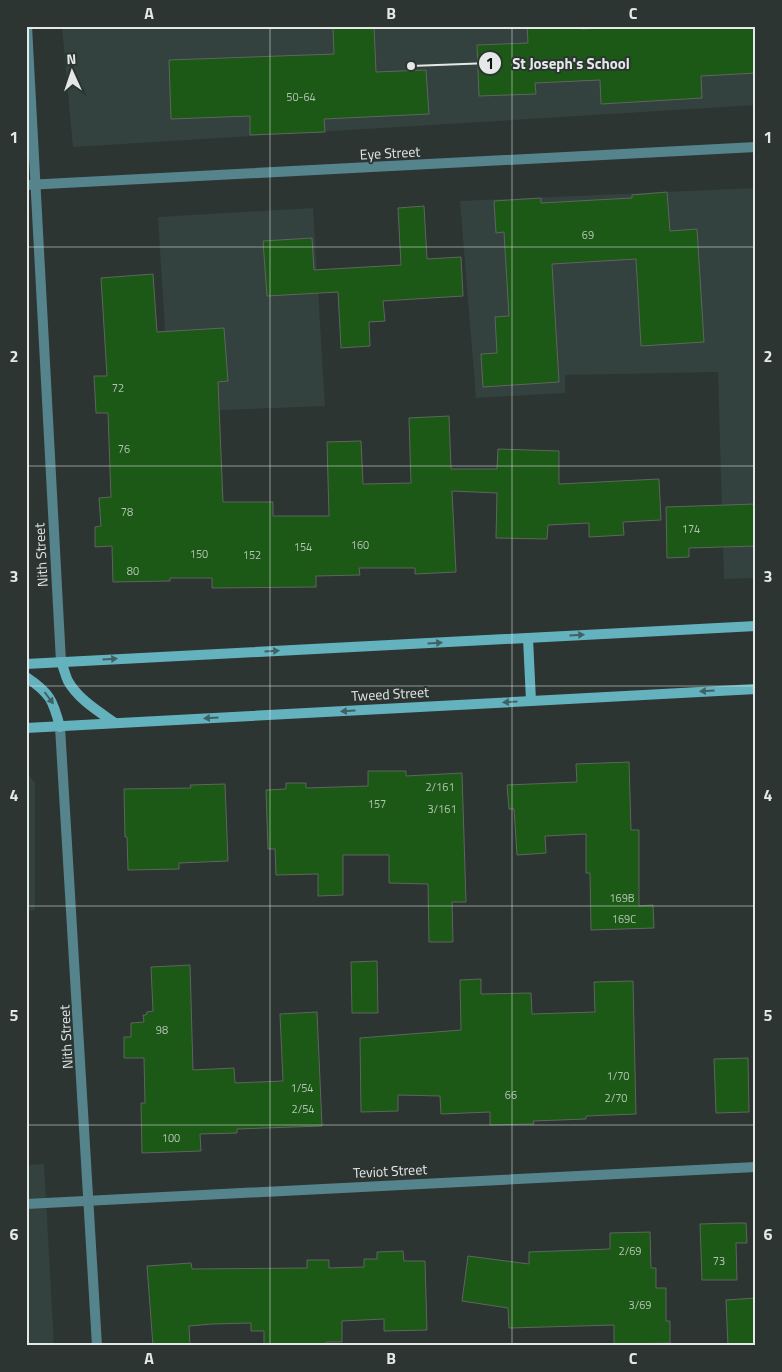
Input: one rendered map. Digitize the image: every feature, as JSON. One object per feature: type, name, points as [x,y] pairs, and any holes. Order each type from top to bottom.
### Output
[{"type":"main road","points":[[26,664],[756,626]]},
{"type":"main road","points":[[528,638],[531,701]]},
{"type":"main road","points":[[61,662],[69,681],[78,693],[93,708],[115,723]]},
{"type":"main road","points":[[26,677],[53,700],[60,727]]},
{"type":"main road","name":"Tweed Street","points":[[26,728],[756,689]]},
{"type":"street","name":"Nith Street","points":[[27,26],[31,185],[61,662]]},
{"type":"street","name":"Eye Street","points":[[31,185],[756,147]]},
{"type":"street","name":"Nith Street","points":[[60,727],[97,1346]]},
{"type":"street","name":"Teviot Street","points":[[26,1204],[756,1167]]},
{"type":"shaded area","points":[[62,26],[756,26],[756,105],[73,147]]},
{"type":"shaded area","points":[[756,188],[756,578],[724,579],[718,372],[565,375],[565,393],[476,398],[460,201]]},
{"type":"shaded area","points":[[313,208],[325,406],[170,412],[158,217]]},
{"type":"shaded area","points":[[26,771],[35,783],[35,910],[26,911]]},
{"type":"shaded area","points":[[44,1164],[54,1346],[26,1346],[26,1165]]},
{"type":"building","points":[[333,26],[374,26],[376,72],[426,70],[429,114],[324,119],[325,132],[250,135],[250,116],[171,119],[169,60],[334,54]]},
{"type":"building","points":[[527,26],[581,26],[581,29],[656,26],[756,26],[756,73],[701,76],[702,98],[601,104],[600,80],[535,83],[536,94],[479,96],[477,45],[528,43]]},
{"type":"building","points":[[667,192],[670,231],[697,229],[704,342],[641,346],[636,259],[552,264],[559,382],[483,387],[481,354],[497,353],[495,317],[509,316],[504,232],[496,233],[494,201],[541,198],[541,203],[632,198],[632,195]]},
{"type":"building","points":[[424,206],[427,259],[461,257],[463,296],[383,301],[385,321],[369,322],[370,346],[341,348],[338,292],[267,296],[263,241],[312,238],[314,270],[401,265],[398,208]]},
{"type":"building","points":[[153,274],[157,332],[224,328],[228,381],[218,382],[223,502],[273,502],[273,516],[329,516],[327,442],[361,441],[363,484],[411,483],[409,418],[449,416],[451,469],[497,469],[498,449],[559,451],[559,484],[659,479],[661,520],[623,522],[624,535],[589,537],[589,523],[548,525],[547,539],[496,538],[497,493],[452,491],[456,572],[415,574],[415,568],[359,568],[360,575],[316,576],[316,587],[212,588],[212,578],[170,578],[170,581],[113,582],[112,546],[95,547],[95,527],[101,526],[99,498],[111,497],[108,413],[96,413],[94,376],[107,376],[101,278]]},
{"type":"building","points":[[756,504],[756,546],[689,548],[689,557],[667,558],[666,507]]},
{"type":"building","points":[[629,762],[631,830],[639,830],[639,906],[653,905],[654,928],[591,930],[590,873],[586,873],[586,834],[545,836],[546,853],[517,855],[514,809],[509,809],[507,785],[577,782],[576,764]]},
{"type":"building","points":[[368,771],[406,771],[406,776],[462,773],[466,902],[452,902],[453,942],[429,942],[428,884],[389,883],[389,855],[343,855],[343,895],[318,896],[318,874],[276,875],[275,849],[268,849],[266,790],[286,789],[286,783],[306,783],[306,788],[368,786]]},
{"type":"building","points":[[225,784],[228,861],[179,863],[179,869],[128,870],[124,789],[191,788],[190,785]]},
{"type":"building","points":[[377,961],[378,1013],[352,1013],[351,962]]},
{"type":"building","points":[[190,965],[193,1070],[234,1068],[235,1083],[283,1081],[280,1014],[317,1012],[322,1126],[237,1129],[237,1133],[200,1134],[201,1151],[142,1153],[141,1103],[145,1103],[144,1058],[124,1058],[124,1037],[131,1037],[131,1023],[144,1022],[143,1015],[153,1011],[151,967]]},
{"type":"building","points":[[481,979],[481,994],[531,993],[532,1014],[595,1012],[594,982],[633,981],[636,1114],[586,1116],[586,1119],[533,1121],[534,1124],[490,1125],[490,1112],[441,1114],[440,1096],[398,1095],[398,1111],[361,1112],[360,1038],[461,1030],[460,980]]},
{"type":"building","points":[[748,1058],[749,1112],[716,1113],[714,1059]]},
{"type":"building","points":[[746,1223],[747,1243],[736,1243],[737,1280],[702,1280],[700,1224]]},
{"type":"building","points":[[650,1232],[651,1268],[656,1268],[656,1288],[666,1288],[666,1321],[670,1321],[670,1343],[614,1344],[614,1325],[509,1328],[508,1308],[462,1301],[468,1256],[529,1264],[529,1252],[610,1249],[610,1233]]},
{"type":"building","points":[[403,1251],[404,1261],[425,1261],[427,1330],[384,1331],[384,1319],[342,1321],[342,1342],[326,1342],[326,1346],[264,1346],[264,1331],[251,1331],[251,1323],[212,1324],[189,1326],[190,1346],[153,1346],[147,1266],[191,1263],[192,1269],[307,1268],[307,1260],[329,1260],[329,1268],[364,1267],[364,1259],[377,1259],[377,1252]]},
{"type":"building","points":[[756,1298],[756,1346],[728,1346],[726,1300]]},
{"type":"place","name":"St Joseph's School","points":[[411,66]]}]
